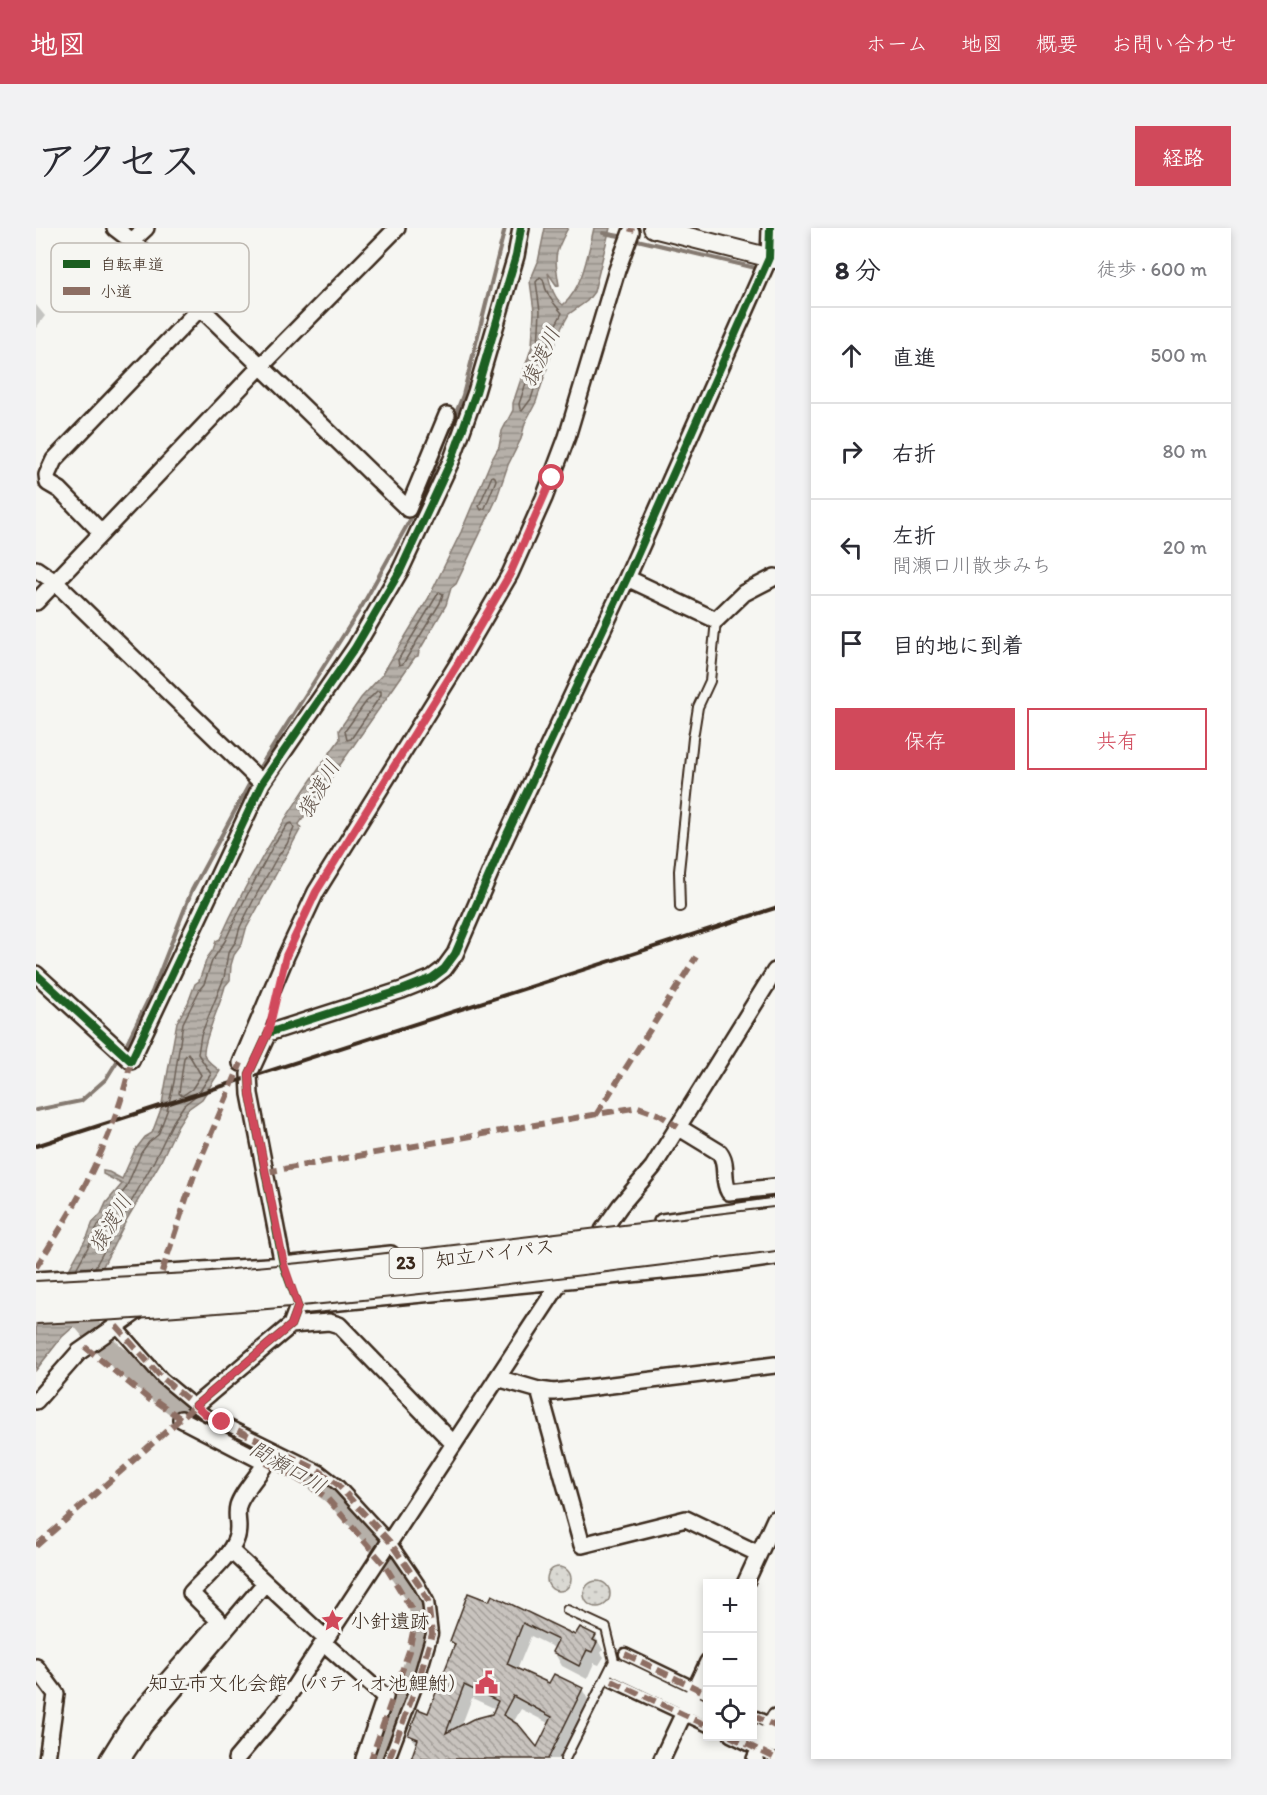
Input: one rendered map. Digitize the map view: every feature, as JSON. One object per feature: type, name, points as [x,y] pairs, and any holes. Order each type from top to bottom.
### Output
[{"type":"highway","name":"知立バイパス","points":[[36,1294],[190,1286],[312,1275],[775,1220]]},
{"type":"highway","name":"知立バイパス","points":[[36,1311],[321,1292],[775,1238]]},
{"type":"street","points":[[115,228],[132,241],[146,228]]},
{"type":"street","points":[[36,602],[260,367],[397,228]]},
{"type":"street","points":[[36,974],[131,1061],[262,783],[355,648],[400,571],[447,469],[477,392],[516,256],[521,228]]},
{"type":"street","points":[[653,228],[768,265]]},
{"type":"street","points":[[268,1033],[402,990],[432,978],[444,969],[464,937],[503,843],[627,578],[768,265],[770,228]]},
{"type":"street","points":[[241,1063],[316,892],[457,665],[510,574],[544,498],[567,437],[617,270],[629,238]]},
{"type":"street","points":[[102,533],[60,490],[48,483],[47,475],[54,460],[196,312]]},
{"type":"street","points":[[204,312],[408,509],[447,415]]},
{"type":"street","points":[[36,569],[55,582],[262,783]]},
{"type":"street","points":[[627,578],[716,620],[744,593],[775,577]]},
{"type":"street","points":[[196,1405],[291,1325],[298,1306],[284,1265],[250,1094],[249,1074],[268,1033],[286,956]]},
{"type":"street","points":[[598,1276],[603,1230],[653,1167],[771,987],[775,971]]},
{"type":"street","points":[[678,1127],[724,1157],[725,1186],[729,1192],[775,1187]]},
{"type":"street","points":[[36,1280],[284,1265],[564,1235],[775,1206]]},
{"type":"street","points":[[237,1759],[285,1701],[561,1281],[564,1235]]},
{"type":"street","points":[[298,1306],[704,1267],[775,1257]]},
{"type":"street","points":[[36,1401],[79,1352],[139,1311],[162,1272]]},
{"type":"street","points":[[291,1325],[329,1322],[339,1325],[454,1444]]},
{"type":"street","points":[[116,1326],[162,1378],[205,1414],[320,1471],[354,1502],[390,1543],[418,1583],[428,1600],[432,1634],[418,1682],[389,1759]]},
{"type":"street","points":[[497,1378],[554,1392],[775,1365]]},
{"type":"street","points":[[539,1390],[582,1545],[686,1520],[759,1554]]},
{"type":"street","points":[[108,1759],[131,1722],[219,1621],[191,1593],[230,1550],[236,1540],[239,1528],[236,1515],[238,1504],[266,1463],[181,1419]]},
{"type":"street","points":[[747,1579],[775,1519]]},
{"type":"street","points":[[230,1550],[385,1697],[364,1759]]},
{"type":"street","points":[[122,1759],[144,1726],[265,1582]]},
{"type":"street","points":[[617,1666],[694,1699],[703,1716]]},
{"type":"street","points":[[36,1667],[56,1694],[47,1759]]},
{"type":"street","points":[[662,1759],[694,1699],[703,1675]]},
{"type":"street","points":[[757,1721],[775,1758]]},
{"type":"lane","points":[[680,907],[679,871],[693,738],[698,707],[710,681],[716,620]]},
{"type":"lane","points":[[565,1759],[617,1666],[606,1628],[567,1610]]},
{"type":"shaded area","points":[[559,1567],[568,1570],[571,1579],[568,1588],[559,1591],[550,1588],[547,1579],[550,1570]]},
{"type":"shaded area","points":[[597,1581],[606,1585],[610,1594],[606,1603],[597,1607],[588,1603],[584,1594],[588,1585]]},
{"type":"water","name":"猿渡川","points":[[545,228],[568,228],[556,255],[559,285],[557,286],[548,273],[553,291],[563,305],[570,298],[580,280],[594,228],[610,228],[594,292],[587,301],[569,314],[558,334],[536,402],[525,423],[521,439],[508,465],[496,500],[456,584],[451,588],[446,605],[418,656],[415,657],[299,824],[301,828],[246,929],[242,944],[234,955],[230,980],[225,986],[204,1049],[206,1059],[220,1071],[202,1099],[188,1109],[178,1125],[160,1163],[93,1281],[89,1320],[84,1325],[80,1321],[62,1337],[36,1370],[36,1315],[61,1284],[93,1222],[122,1184],[103,1174],[103,1171],[122,1179],[135,1150],[145,1137],[152,1133],[161,1109],[177,1022],[188,1003],[195,984],[199,981],[207,958],[216,941],[220,939],[246,886],[275,836],[340,739],[339,730],[361,698],[382,675],[428,599],[499,447],[502,431],[513,410],[513,403],[532,346],[534,311],[530,281],[538,262]]},
{"type":"building","points":[[468,1593],[489,1601],[492,1595],[575,1635],[580,1627],[596,1635],[593,1640],[597,1642],[592,1652],[587,1650],[579,1666],[552,1652],[558,1640],[523,1623],[507,1664],[549,1683],[554,1674],[583,1688],[548,1759],[411,1759],[418,1739],[408,1735],[418,1709],[428,1713],[455,1644],[450,1641]],"holes":[[[464,1685],[498,1701],[492,1714],[473,1719],[446,1733]],[[513,1696],[552,1717],[537,1747],[519,1725],[503,1715]]]},
{"type":"waterway","points":[[256,773],[362,606],[425,493],[463,395],[505,228]]},
{"type":"waterway","points":[[603,233],[625,237]]},
{"type":"waterway","points":[[633,239],[760,269]]},
{"type":"waterway","points":[[124,1049],[152,992],[192,890],[252,779]]},
{"type":"waterway","points":[[36,1110],[81,1101],[106,1079],[121,1055]]},
{"type":"waterway","name":"間瀬口川","points":[[67,1301],[105,1346],[176,1405],[312,1478],[335,1495],[361,1522],[403,1575],[416,1595],[422,1615],[423,1635],[418,1656],[380,1759]]},
{"type":"railway","points":[[36,1146],[775,908]]},
{"type":"marked path","points":[[631,232],[632,228]]},
{"type":"marked path","points":[[596,1115],[696,957]]},
{"type":"marked path","points":[[36,1267],[80,1194],[105,1142],[116,1116],[131,1061]]},
{"type":"marked path","points":[[162,1272],[195,1172],[241,1063]]},
{"type":"marked path","points":[[266,1172],[638,1107],[660,1115],[678,1127]]},
{"type":"marked path","points":[[116,1326],[162,1378],[205,1414],[320,1471],[338,1485],[390,1542],[418,1583],[428,1601],[432,1634],[418,1682],[389,1759]]},
{"type":"marked path","points":[[85,1347],[150,1400],[156,1401],[181,1419]]},
{"type":"marked path","points":[[36,1546],[196,1405]]},
{"type":"marked path","points":[[266,1463],[326,1497],[384,1564],[411,1608],[414,1627],[409,1651],[371,1759]]},
{"type":"marked path","points":[[625,1654],[703,1692]]},
{"type":"marked path","points":[[612,1681],[703,1724]]},
{"type":"marked path","points":[[757,1717],[775,1726]]},
{"type":"marked path","points":[[740,1741],[775,1758]]},
{"type":"cycle path","points":[[36,974],[131,1061],[262,783],[355,648],[400,571],[452,459],[476,392],[516,256],[521,228]]},
{"type":"cycle path","points":[[196,1405],[291,1325],[298,1306],[283,1265],[250,1094],[249,1074],[268,1033],[402,990],[432,978],[444,969],[455,954],[503,843],[627,578],[769,258],[770,228]]},
{"type":"place","name":"小針遺跡","points":[[332,1621]]},
{"type":"place","name":"知立市文化会館（パティオ池鯉鮒）","points":[[486,1683]]},
{"type":"route","points":[[222,1422],[205,1414],[196,1405],[291,1325],[298,1306],[284,1265],[250,1094],[249,1074],[268,1033],[286,956],[316,892],[457,665],[510,574],[552,478]]}]
